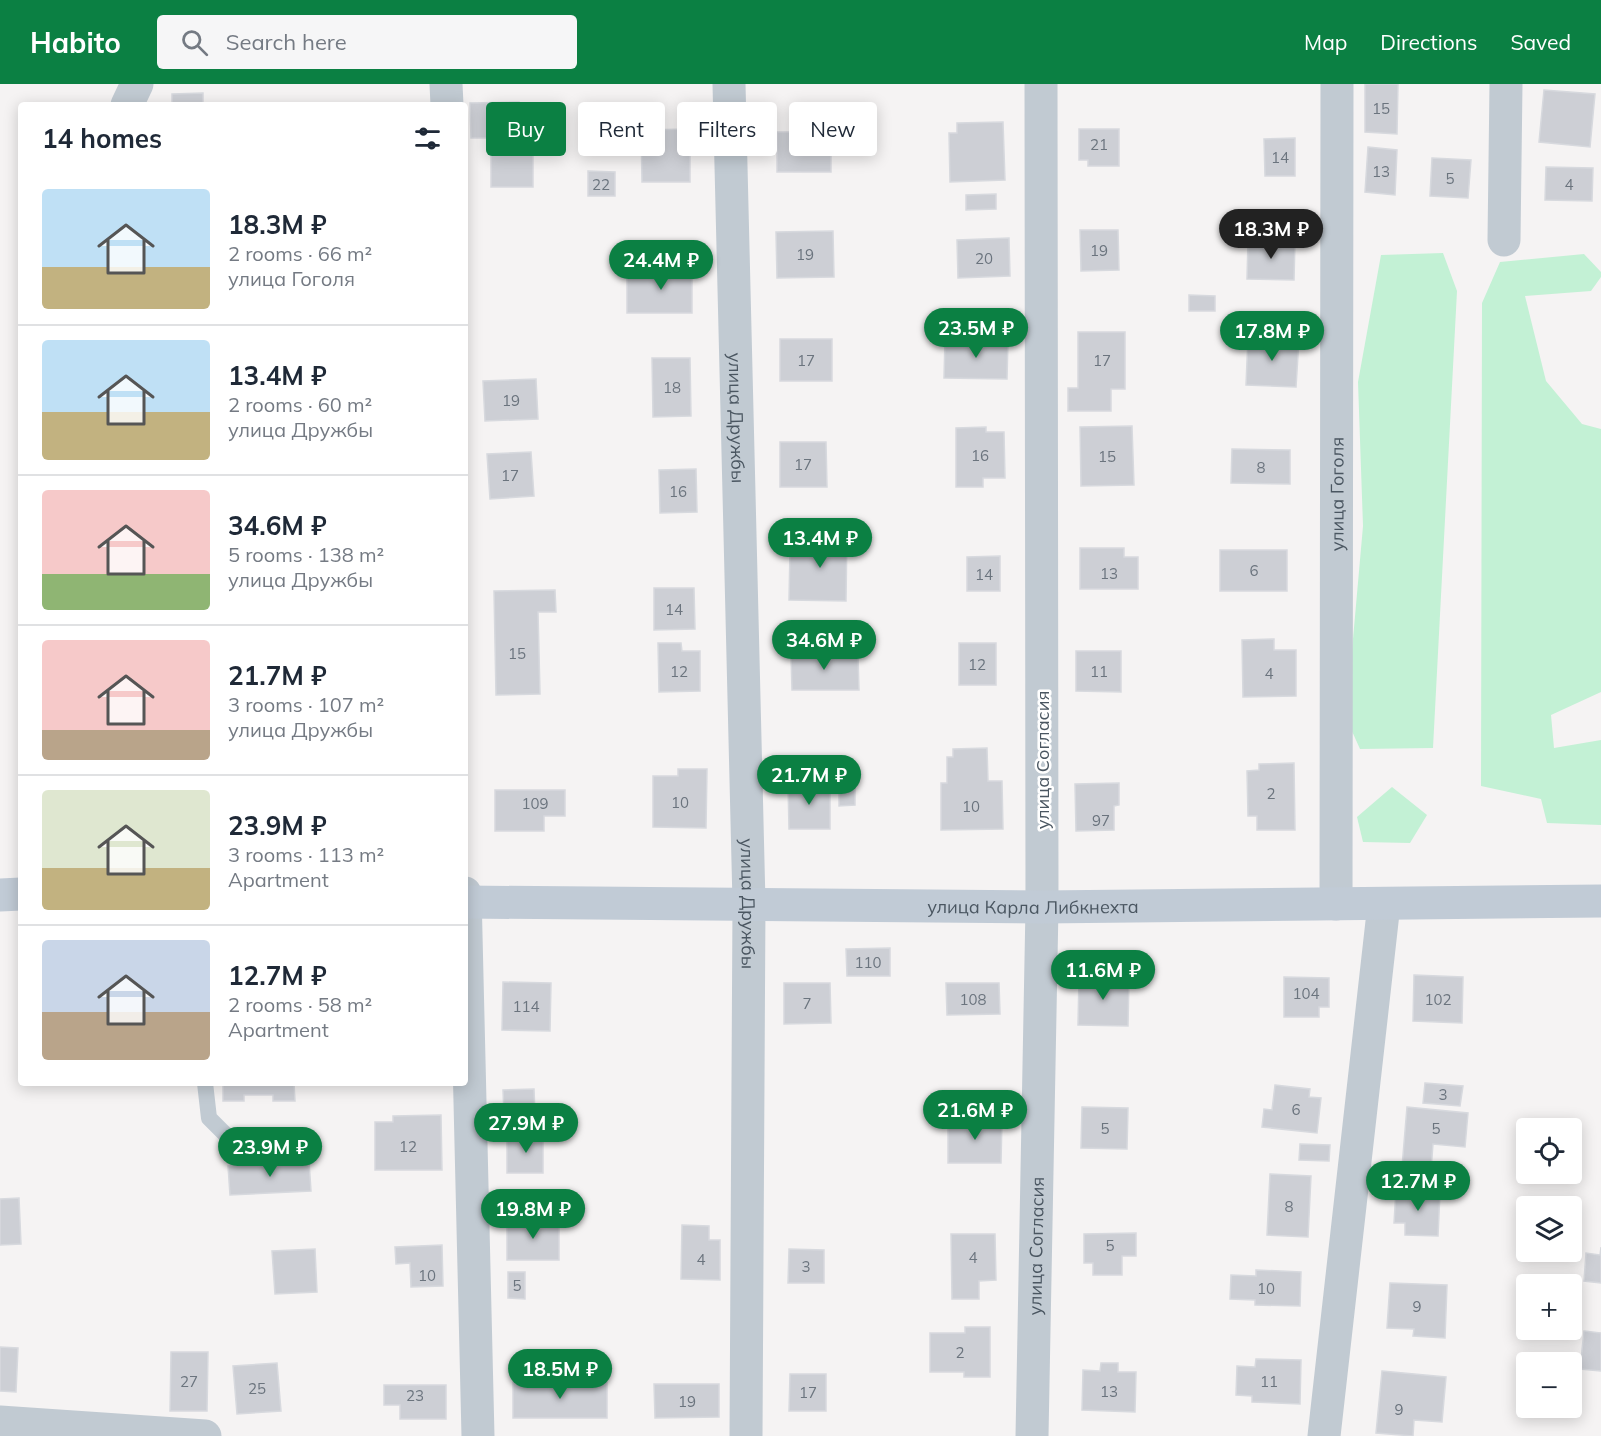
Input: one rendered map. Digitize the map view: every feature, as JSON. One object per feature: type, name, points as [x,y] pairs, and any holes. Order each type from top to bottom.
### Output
[{"type":"street","points":[[128,102],[137,84]]},
{"type":"street","points":[[446,84],[447,102]]},
{"type":"street","name":"улица Дружбы","points":[[729,84],[749,903],[746,1436]]},
{"type":"street","name":"улица Согласия","points":[[1032,1436],[1042,907],[1041,84]]},
{"type":"street","name":"улица Гоголя","points":[[1336,84],[1336,904]]},
{"type":"street","points":[[1503,240],[1506,84]]},
{"type":"street","points":[[0,895],[18,894]]},
{"type":"street","name":"улица Карла Либкнехта","points":[[468,902],[1042,907],[1601,901]]},
{"type":"street","points":[[1324,1436],[1384,904]]},
{"type":"street","points":[[468,1025],[478,1436]]},
{"type":"street","points":[[0,1422],[205,1436]]},
{"type":"lane","points":[[205,1086],[209,1118],[230,1139],[307,1137]]},
{"type":"green space","points":[[1443,253],[1457,291],[1433,748],[1360,749],[1346,718],[1363,526],[1358,382],[1381,255]]},
{"type":"green space","points":[[1584,254],[1601,272],[1601,277],[1591,291],[1525,296],[1546,381],[1582,424],[1601,429],[1601,692],[1551,715],[1554,748],[1601,740],[1601,825],[1547,823],[1541,799],[1481,786],[1482,303],[1500,262]]},
{"type":"green space","points":[[1392,787],[1427,815],[1410,843],[1363,842],[1357,817]]},
{"type":"building","points":[[1365,84],[1398,84],[1397,134],[1365,132]]},
{"type":"building","points":[[1544,90],[1595,94],[1590,147],[1539,142]]},
{"type":"building","points":[[203,93],[203,102],[172,102],[172,94]]},
{"type":"building","points":[[470,103],[486,103],[486,138],[471,138]]},
{"type":"building","points":[[1003,122],[1005,180],[950,182],[949,133],[957,133],[957,123]]},
{"type":"building","points":[[677,129],[677,156],[690,156],[690,182],[642,182],[642,156],[665,156],[665,130]]},
{"type":"building","points":[[1079,129],[1119,129],[1119,166],[1088,166],[1088,160],[1079,160]]},
{"type":"building","points":[[777,132],[789,132],[789,156],[831,156],[831,172],[777,172]]},
{"type":"building","points":[[1295,138],[1295,176],[1265,176],[1264,139]]},
{"type":"building","points":[[1368,147],[1397,150],[1395,195],[1365,192]]},
{"type":"building","points":[[491,156],[533,156],[533,187],[491,187]]},
{"type":"building","points":[[1432,158],[1471,160],[1468,198],[1430,196]]},
{"type":"building","points":[[1546,167],[1593,168],[1592,201],[1545,200]]},
{"type":"building","points":[[588,171],[615,172],[615,196],[588,196]]},
{"type":"building","points":[[996,194],[996,209],[966,210],[966,195]]},
{"type":"building","points":[[1080,230],[1118,230],[1119,270],[1081,271]]},
{"type":"building","points":[[833,231],[834,277],[777,278],[776,232]]},
{"type":"building","points":[[1009,238],[1010,276],[958,278],[957,240]]},
{"type":"building","points":[[1248,240],[1295,241],[1294,280],[1247,279]]},
{"type":"building","points":[[644,268],[692,268],[692,313],[627,313],[627,276],[644,276]]},
{"type":"building","points":[[1189,295],[1215,296],[1215,311],[1189,311]]},
{"type":"building","points":[[1078,332],[1125,332],[1125,389],[1111,389],[1111,411],[1068,411],[1068,388],[1078,388]]},
{"type":"building","points":[[1248,337],[1299,339],[1296,387],[1246,385]]},
{"type":"building","points":[[780,339],[832,339],[832,381],[780,381]]},
{"type":"building","points":[[945,339],[1008,340],[1007,379],[944,378]]},
{"type":"building","points":[[652,358],[690,358],[691,416],[653,417]]},
{"type":"building","points":[[536,379],[538,419],[485,421],[483,381]]},
{"type":"building","points":[[1132,426],[1134,485],[1081,486],[1080,427]]},
{"type":"building","points":[[986,427],[986,432],[1004,432],[1005,478],[983,478],[983,487],[956,487],[956,428]]},
{"type":"building","points":[[780,442],[826,442],[827,487],[780,487]]},
{"type":"building","points":[[1232,449],[1290,450],[1290,484],[1231,483]]},
{"type":"building","points":[[531,452],[534,496],[490,499],[487,454]]},
{"type":"building","points":[[696,469],[697,512],[660,513],[659,470]]},
{"type":"building","points":[[808,532],[847,532],[846,601],[789,600],[790,550],[808,550]]},
{"type":"building","points":[[1080,548],[1124,548],[1124,557],[1138,557],[1138,589],[1080,589]]},
{"type":"building","points":[[1220,550],[1287,550],[1287,591],[1220,591]]},
{"type":"building","points":[[1000,556],[1000,591],[967,591],[967,557]]},
{"type":"building","points":[[654,588],[694,588],[695,629],[654,630]]},
{"type":"building","points":[[555,590],[556,612],[538,612],[540,694],[496,695],[494,591]]},
{"type":"building","points":[[1274,639],[1274,650],[1296,650],[1296,696],[1243,697],[1242,640]]},
{"type":"building","points":[[658,643],[681,643],[682,651],[700,651],[700,691],[659,692]]},
{"type":"building","points":[[959,643],[996,643],[996,685],[959,685]]},
{"type":"building","points":[[804,647],[830,647],[830,656],[858,656],[859,690],[792,690],[791,655],[804,655]]},
{"type":"building","points":[[1076,651],[1121,651],[1121,692],[1076,691]]},
{"type":"building","points":[[987,748],[988,781],[1002,781],[1003,829],[941,830],[941,783],[947,783],[947,757],[953,757],[953,749]]},
{"type":"building","points":[[1294,763],[1295,830],[1257,830],[1257,816],[1248,816],[1247,771],[1259,770],[1259,764]]},
{"type":"building","points":[[678,769],[707,769],[706,828],[653,827],[653,776],[678,776]]},
{"type":"building","points":[[839,776],[855,776],[855,805],[839,806]]},
{"type":"building","points":[[830,783],[830,829],[789,829],[788,784]]},
{"type":"building","points":[[1119,783],[1119,805],[1114,806],[1114,830],[1076,831],[1075,784]]},
{"type":"building","points":[[495,790],[565,790],[565,816],[544,816],[544,831],[495,831]]},
{"type":"building","points":[[890,948],[890,976],[847,976],[846,949]]},
{"type":"building","points":[[1414,975],[1463,977],[1462,1023],[1413,1021]]},
{"type":"building","points":[[1079,976],[1129,978],[1128,1026],[1078,1025]]},
{"type":"building","points":[[1284,977],[1329,978],[1329,1007],[1319,1007],[1319,1017],[1284,1017]]},
{"type":"building","points":[[503,982],[551,983],[550,1031],[502,1030]]},
{"type":"building","points":[[784,983],[830,983],[831,1023],[784,1024]]},
{"type":"building","points":[[946,983],[999,983],[1000,1014],[947,1015]]},
{"type":"building","points":[[1425,1083],[1463,1086],[1460,1106],[1423,1103]]},
{"type":"building","points":[[1275,1085],[1310,1089],[1309,1097],[1321,1098],[1317,1133],[1262,1127],[1264,1109],[1272,1110]]},
{"type":"building","points":[[223,1086],[294,1086],[295,1101],[273,1101],[273,1095],[244,1095],[244,1101],[223,1101]]},
{"type":"building","points":[[534,1089],[535,1114],[504,1115],[503,1090]]},
{"type":"building","points":[[1082,1107],[1128,1108],[1127,1149],[1081,1148]]},
{"type":"building","points":[[1407,1107],[1468,1113],[1465,1147],[1433,1144],[1431,1170],[1402,1167]]},
{"type":"building","points":[[441,1115],[442,1170],[375,1170],[375,1122],[393,1122],[393,1116]]},
{"type":"building","points":[[948,1119],[1002,1120],[1001,1163],[948,1163]]},
{"type":"building","points":[[524,1133],[543,1133],[543,1173],[507,1173],[507,1139],[524,1138]]},
{"type":"building","points":[[1300,1144],[1330,1145],[1329,1161],[1299,1160]]},
{"type":"building","points":[[309,1161],[311,1191],[230,1195],[228,1166]]},
{"type":"building","points":[[1270,1174],[1311,1176],[1308,1237],[1267,1235]]},
{"type":"building","points":[[1396,1190],[1440,1192],[1438,1236],[1405,1235],[1405,1223],[1394,1223]]},
{"type":"building","points":[[19,1198],[21,1244],[0,1245],[0,1199]]},
{"type":"building","points":[[507,1219],[559,1219],[559,1260],[507,1260]]},
{"type":"building","points":[[682,1225],[709,1226],[709,1240],[720,1240],[720,1280],[681,1279]]},
{"type":"building","points":[[1136,1233],[1136,1256],[1122,1256],[1122,1275],[1093,1275],[1093,1263],[1084,1263],[1084,1234]]},
{"type":"building","points":[[951,1234],[995,1234],[996,1280],[979,1281],[979,1299],[952,1299]]},
{"type":"building","points":[[442,1245],[443,1286],[411,1287],[410,1263],[396,1264],[395,1247]]},
{"type":"building","points":[[1601,1247],[1601,1283],[1584,1281],[1586,1253],[1600,1255]]},
{"type":"building","points":[[315,1249],[317,1292],[275,1294],[272,1251]]},
{"type":"building","points":[[789,1249],[824,1250],[824,1283],[788,1283]]},
{"type":"building","points":[[1256,1270],[1301,1272],[1300,1306],[1255,1305],[1255,1300],[1230,1299],[1231,1275],[1256,1276]]},
{"type":"building","points":[[508,1272],[525,1272],[525,1299],[508,1298]]},
{"type":"building","points":[[1390,1283],[1447,1285],[1445,1338],[1413,1336],[1414,1329],[1387,1328]]},
{"type":"building","points":[[965,1327],[990,1327],[990,1377],[964,1377],[964,1372],[930,1372],[930,1333],[965,1333]]},
{"type":"building","points":[[1584,1331],[1601,1333],[1601,1371],[1582,1369]]},
{"type":"building","points":[[0,1347],[18,1348],[16,1392],[0,1391]]},
{"type":"building","points":[[171,1352],[208,1352],[207,1411],[170,1411]]},
{"type":"building","points":[[1256,1359],[1301,1360],[1300,1404],[1252,1402],[1252,1396],[1236,1395],[1237,1366],[1255,1367]]},
{"type":"building","points":[[277,1363],[281,1411],[237,1414],[233,1366]]},
{"type":"building","points":[[1101,1363],[1118,1363],[1118,1372],[1136,1372],[1135,1412],[1082,1410],[1083,1370],[1100,1371]]},
{"type":"building","points":[[1382,1371],[1446,1377],[1442,1422],[1414,1420],[1413,1436],[1376,1433]]},
{"type":"building","points":[[790,1374],[826,1374],[826,1411],[789,1411]]},
{"type":"building","points":[[513,1382],[607,1382],[607,1418],[513,1418]]},
{"type":"building","points":[[654,1384],[719,1384],[719,1417],[655,1418]]},
{"type":"building","points":[[384,1385],[446,1385],[446,1419],[400,1419],[400,1405],[384,1405]]}]
